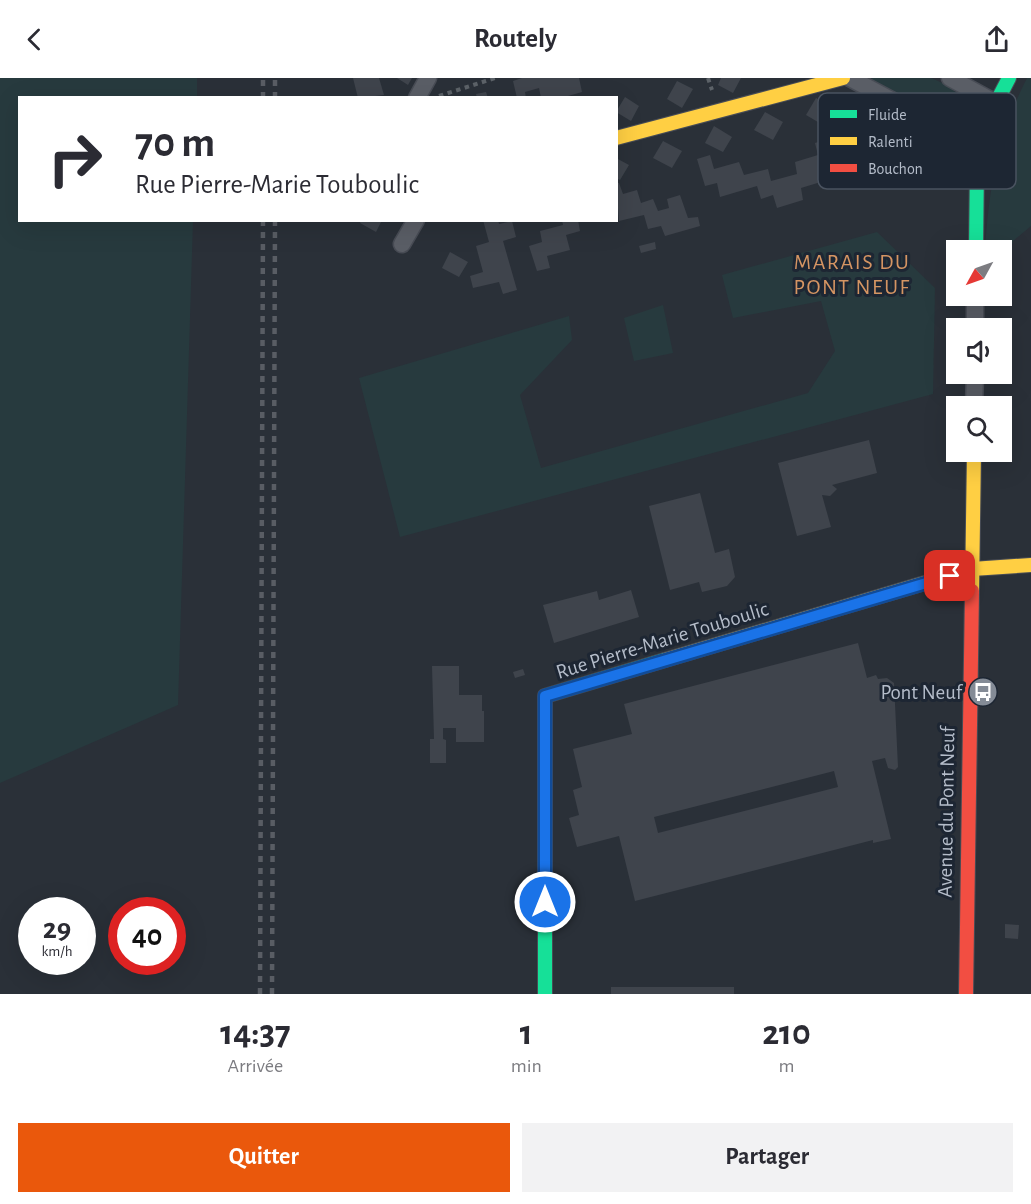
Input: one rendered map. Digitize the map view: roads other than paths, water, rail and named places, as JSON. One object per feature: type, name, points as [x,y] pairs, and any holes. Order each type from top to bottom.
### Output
[{"type":"street","points":[[418,96],[428,78]]},
{"type":"street","points":[[618,137],[843,78]]},
{"type":"street","points":[[850,78],[878,93]]},
{"type":"street","points":[[950,78],[978,93]]},
{"type":"street","points":[[1001,93],[1009,78]]},
{"type":"street","points":[[976,240],[977,189]]},
{"type":"street","points":[[402,244],[415,222]]},
{"type":"street","name":"Avenue du Pont Neuf","points":[[966,994],[974,462]]},
{"type":"street","points":[[972,569],[1031,565]]},
{"type":"street","name":"Rue Pierre-Marie Touboulic","points":[[545,994],[545,696],[972,569]]},
{"type":"railway","points":[[263,78],[263,96]]},
{"type":"railway","points":[[275,78],[275,96]]},
{"type":"railway","points":[[260,994],[263,222]]},
{"type":"railway","points":[[272,994],[275,222]]},
{"type":"place","name":"Pont Neuf","points":[[983,692]]},
{"type":"district","name":"MARAIS DU PONT NEUF","points":[[852,274]]}]
